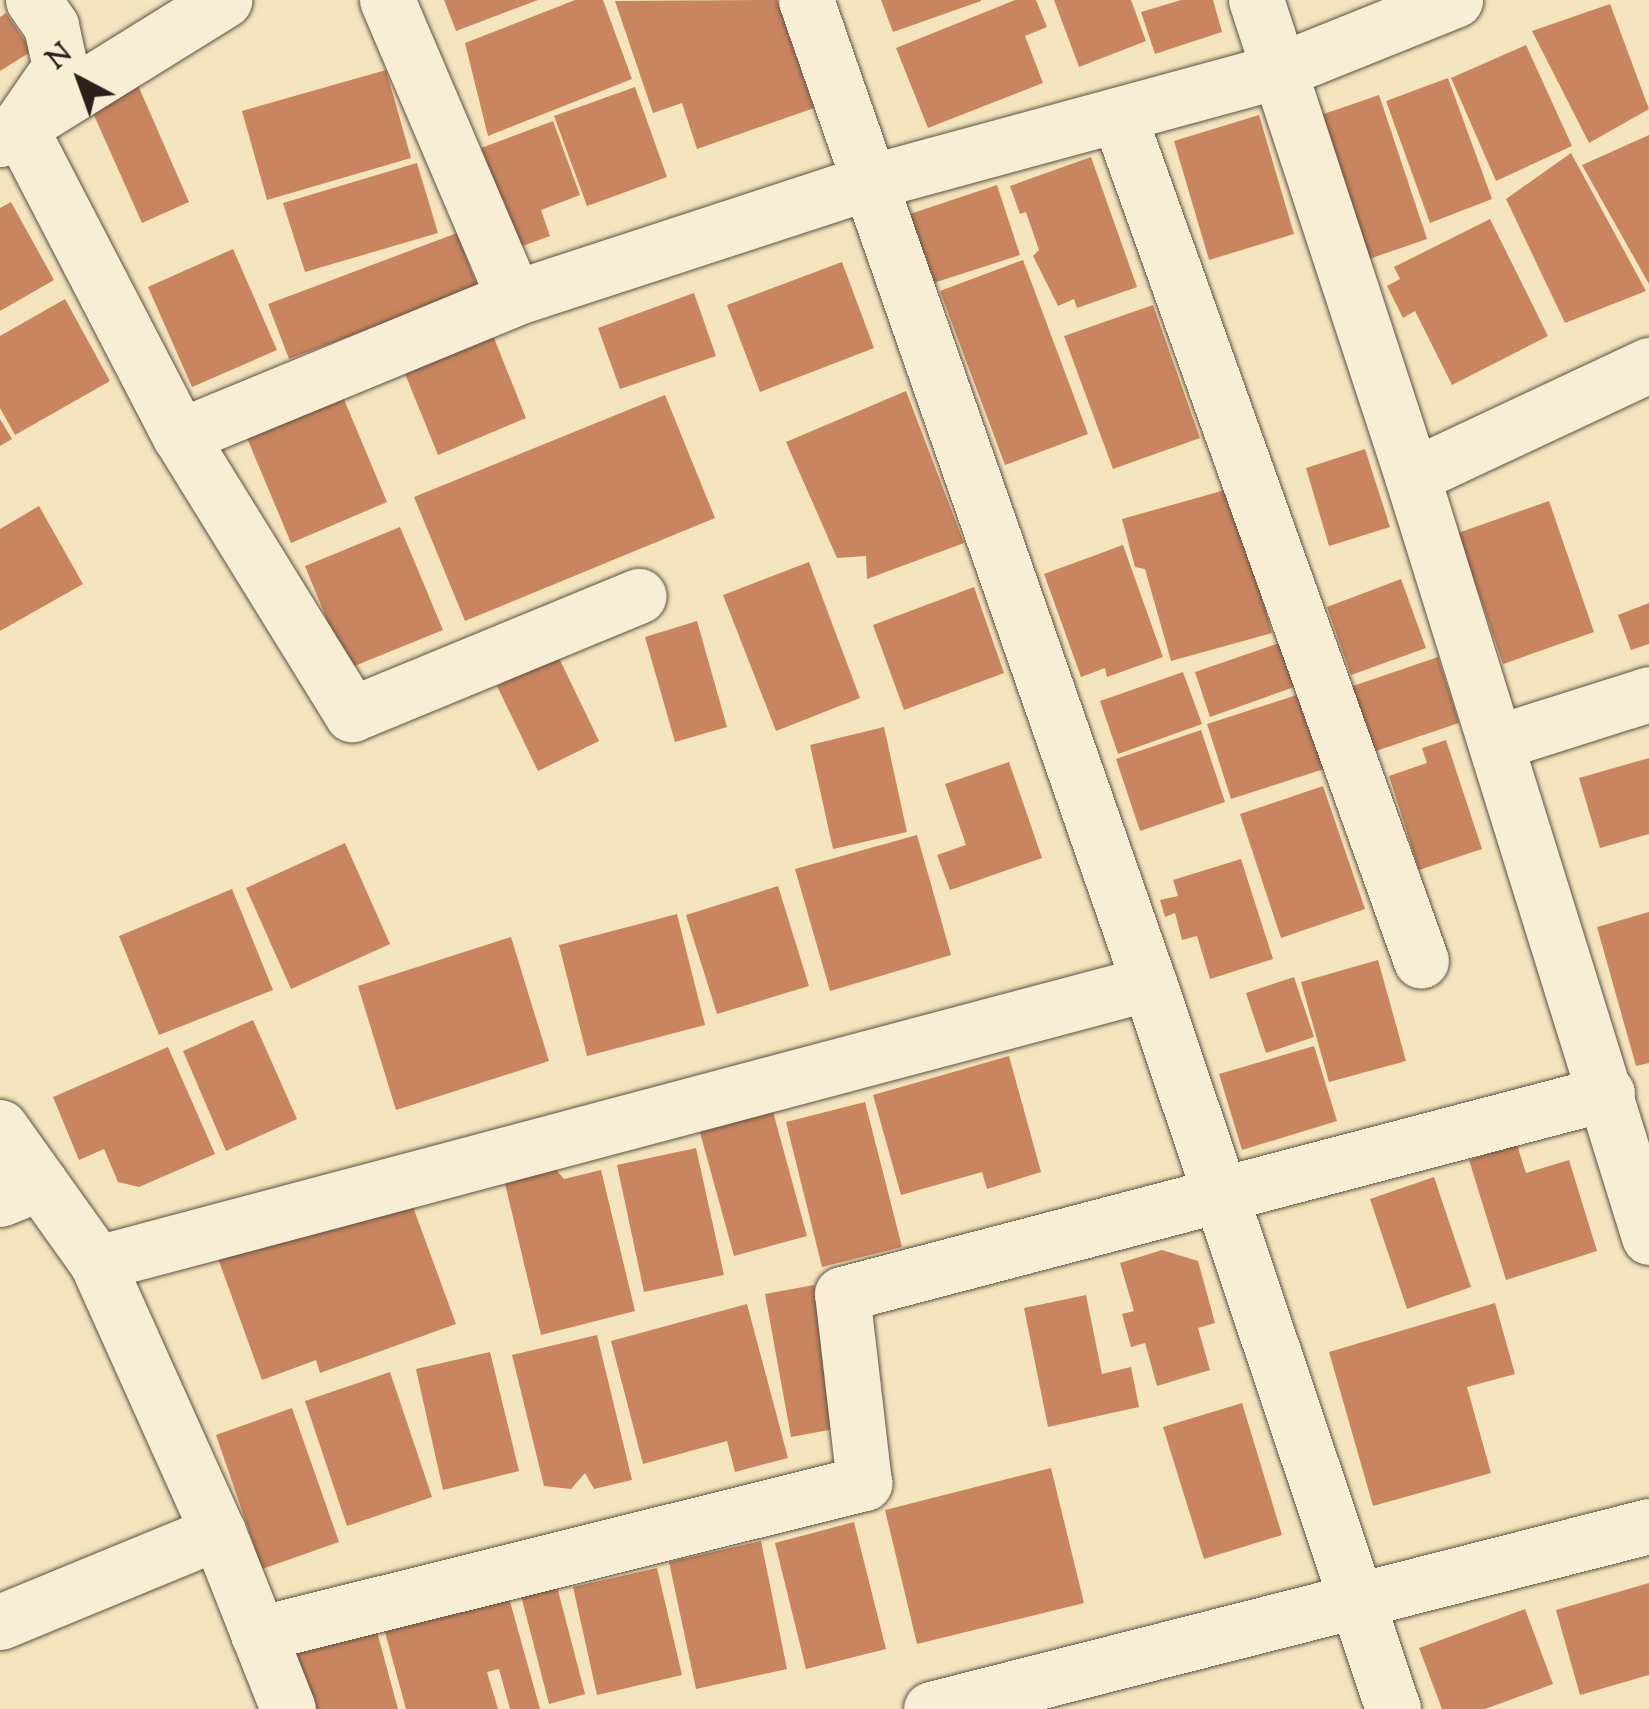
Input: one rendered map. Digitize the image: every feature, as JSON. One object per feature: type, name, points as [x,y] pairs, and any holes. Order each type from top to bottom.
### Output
[{"type":"street","points":[[10,133],[60,66],[50,26],[33,0]]},
{"type":"street","points":[[10,133],[224,0]]},
{"type":"street","points":[[387,0],[514,298]]},
{"type":"street","points":[[806,0],[866,184],[1149,983],[1393,1709]]},
{"type":"street","points":[[1256,0],[1498,742],[1649,1236]]},
{"type":"street","points":[[180,436],[514,298],[866,184],[1278,72],[1456,0]]},
{"type":"street","points":[[1119,117],[1420,962]]},
{"type":"street","points":[[10,133],[180,436],[352,714],[638,596]]},
{"type":"street","points":[[1412,476],[1649,365]]},
{"type":"street","points":[[1498,742],[1649,694]]},
{"type":"street","points":[[97,1262],[1149,983]]},
{"type":"street","points":[[258,1634],[864,1483],[842,1294],[1221,1198],[1607,1093]]},
{"type":"street","points":[[0,1127],[20,1191],[97,1262],[218,1532],[288,1709]]},
{"type":"street","points":[[931,1709],[1066,1692],[1359,1599],[1649,1526]]},
{"type":"street","points":[[0,1622],[218,1532]]},
{"type":"building","points":[[444,0],[538,0],[456,31]]},
{"type":"building","points":[[575,0],[603,0],[632,79],[488,136],[465,43]]},
{"type":"building","points":[[777,0],[814,108],[697,149],[682,103],[653,113],[615,1]]},
{"type":"building","points":[[881,0],[981,0],[981,1],[893,32]]},
{"type":"building","points":[[1015,0],[1036,0],[1047,27],[1025,36],[1043,83],[928,128],[896,48]]},
{"type":"building","points":[[1054,0],[1131,0],[1146,41],[1079,67]]},
{"type":"building","points":[[1181,0],[1213,0],[1222,32],[1155,54],[1141,12]]},
{"type":"building","points":[[1610,4],[1649,109],[1589,143],[1532,31]]},
{"type":"building","points":[[6,13],[32,51],[0,71],[0,17]]},
{"type":"building","points":[[1526,45],[1572,146],[1496,181],[1451,78]]},
{"type":"building","points":[[386,70],[411,158],[267,200],[242,111]]},
{"type":"building","points":[[1448,78],[1492,199],[1430,223],[1386,101]]},
{"type":"building","points":[[137,83],[189,202],[142,223],[89,104]]},
{"type":"building","points":[[635,87],[667,177],[587,206],[554,116]]},
{"type":"building","points":[[1379,95],[1427,239],[1366,260],[1318,116]]},
{"type":"building","points":[[1259,115],[1294,234],[1209,260],[1174,141]]},
{"type":"building","points":[[553,121],[580,195],[541,210],[550,236],[517,248],[481,148]]},
{"type":"building","points":[[1649,135],[1649,284],[1582,165]]},
{"type":"building","points":[[1571,153],[1646,291],[1565,323],[1506,199]]},
{"type":"building","points":[[1091,157],[1137,287],[1077,308],[1074,299],[1058,306],[1033,256],[1039,250],[1026,212],[1020,214],[1010,186]]},
{"type":"building","points":[[417,163],[438,233],[305,272],[283,203]]},
{"type":"building","points":[[997,185],[1020,255],[927,285],[904,216]]},
{"type":"building","points":[[11,202],[54,280],[0,311],[0,208]]},
{"type":"building","points":[[1490,219],[1548,336],[1452,385],[1415,311],[1403,318],[1387,286],[1400,279],[1394,267]]},
{"type":"building","points":[[457,233],[478,288],[289,359],[268,304]]},
{"type":"building","points":[[233,249],[277,350],[192,387],[148,287]]},
{"type":"building","points":[[1023,260],[1088,434],[1005,465],[940,291]]},
{"type":"building","points":[[842,262],[874,348],[760,392],[727,305]]},
{"type":"building","points":[[694,293],[716,356],[620,389],[598,328]]},
{"type":"building","points":[[65,299],[110,381],[15,435],[0,408],[0,336]]},
{"type":"building","points":[[1153,305],[1200,438],[1113,469],[1064,336]]},
{"type":"building","points":[[492,333],[526,418],[438,455],[403,369]]},
{"type":"building","points":[[906,391],[964,543],[867,579],[866,556],[837,558],[786,442]]},
{"type":"building","points":[[665,395],[715,518],[465,621],[414,497]]},
{"type":"building","points":[[343,397],[387,502],[291,543],[247,438]]},
{"type":"building","points":[[0,419],[12,439],[0,446]]},
{"type":"building","points":[[1365,449],[1390,527],[1329,546],[1306,468]]},
{"type":"building","points":[[1232,488],[1272,633],[1171,661],[1145,569],[1135,567],[1122,519]]},
{"type":"building","points":[[1549,501],[1594,632],[1503,664],[1458,533]]},
{"type":"building","points":[[39,506],[83,584],[0,631],[0,529]]},
{"type":"building","points":[[400,527],[443,630],[347,669],[305,566]]},
{"type":"building","points":[[1123,545],[1163,657],[1107,677],[1105,668],[1081,677],[1044,574]]},
{"type":"building","points":[[809,562],[860,698],[776,731],[723,595]]},
{"type":"building","points":[[1401,579],[1426,648],[1351,675],[1327,607]]},
{"type":"building","points":[[974,587],[1004,673],[904,710],[873,625]]},
{"type":"building","points":[[1649,603],[1649,644],[1631,650],[1618,615]]},
{"type":"building","points":[[697,621],[727,727],[675,742],[645,637]]},
{"type":"building","points":[[1282,642],[1297,686],[1210,717],[1195,672]]},
{"type":"building","points":[[558,656],[599,741],[538,771],[497,686]]},
{"type":"building","points":[[1438,657],[1459,723],[1370,753],[1347,688]]},
{"type":"building","points":[[1183,672],[1202,724],[1118,754],[1100,701]]},
{"type":"building","points":[[1303,693],[1327,768],[1231,799],[1207,724]]},
{"type":"building","points":[[884,727],[907,832],[833,849],[810,745]]},
{"type":"building","points":[[1201,730],[1225,802],[1140,831],[1116,759]]},
{"type":"building","points":[[1446,740],[1482,849],[1419,870],[1389,776],[1427,763],[1422,748]]},
{"type":"building","points":[[1649,758],[1649,834],[1600,848],[1579,778]]},
{"type":"building","points":[[1009,762],[1042,858],[950,890],[937,855],[966,845],[945,784]]},
{"type":"building","points":[[1323,786],[1365,909],[1281,938],[1240,814]]},
{"type":"building","points":[[917,835],[951,955],[830,991],[795,869]]},
{"type":"building","points":[[345,843],[390,944],[291,989],[246,888]]},
{"type":"building","points":[[1241,859],[1273,959],[1210,979],[1197,936],[1182,940],[1175,913],[1165,917],[1160,900],[1178,896],[1173,880]]},
{"type":"building","points":[[778,886],[809,986],[717,1014],[686,915]]},
{"type":"building","points":[[232,889],[273,990],[159,1035],[119,936]]},
{"type":"building","points":[[1649,912],[1649,1063],[1636,1066],[1597,927]]},
{"type":"building","points":[[677,914],[705,1025],[587,1056],[559,945]]},
{"type":"building","points":[[511,937],[549,1061],[396,1110],[358,986]]},
{"type":"building","points":[[1378,960],[1406,1061],[1329,1082],[1301,982]]},
{"type":"building","points":[[1294,977],[1314,1037],[1266,1053],[1246,993]]},
{"type":"building","points":[[253,1020],[297,1119],[226,1151],[183,1051]]},
{"type":"building","points":[[1314,1046],[1337,1121],[1242,1150],[1219,1074]]},
{"type":"building","points":[[168,1047],[215,1154],[139,1187],[118,1182],[104,1149],[79,1160],[53,1097]]},
{"type":"building","points":[[1009,1056],[1041,1172],[987,1189],[982,1172],[901,1195],[873,1095]]},
{"type":"building","points":[[865,1102],[902,1247],[822,1267],[786,1122]]},
{"type":"building","points":[[772,1108],[807,1236],[734,1256],[699,1129]]},
{"type":"building","points":[[1517,1145],[1526,1173],[1569,1160],[1597,1251],[1506,1280],[1469,1160]]},
{"type":"building","points":[[696,1148],[724,1275],[644,1292],[617,1165]]},
{"type":"building","points":[[548,1160],[564,1179],[601,1170],[635,1311],[541,1335],[502,1171]]},
{"type":"building","points":[[1434,1177],[1471,1287],[1407,1309],[1370,1199]]},
{"type":"building","points":[[405,1185],[456,1324],[320,1373],[316,1360],[262,1380],[216,1253]]},
{"type":"building","points":[[1162,1250],[1198,1261],[1215,1323],[1198,1328],[1210,1370],[1157,1386],[1145,1343],[1131,1347],[1122,1314],[1134,1311],[1120,1263]]},
{"type":"building","points":[[814,1285],[840,1428],[791,1437],[765,1294]]},
{"type":"building","points":[[1086,1295],[1102,1374],[1131,1367],[1139,1407],[1048,1427],[1024,1308]]},
{"type":"building","points":[[1495,1303],[1515,1374],[1467,1387],[1491,1473],[1373,1506],[1329,1352]]},
{"type":"building","points":[[747,1304],[788,1458],[735,1472],[727,1441],[643,1464],[611,1341]]},
{"type":"building","points":[[597,1335],[632,1480],[594,1489],[585,1473],[571,1489],[544,1486],[512,1355]]},
{"type":"building","points":[[490,1352],[519,1471],[443,1490],[416,1369]]},
{"type":"building","points":[[390,1372],[432,1497],[347,1526],[305,1401]]},
{"type":"building","points":[[1242,1403],[1282,1535],[1204,1559],[1163,1427]]},
{"type":"building","points":[[292,1408],[339,1542],[262,1569],[216,1435]]},
{"type":"building","points":[[1051,1468],[1084,1603],[917,1644],[885,1510]]},
{"type":"building","points":[[854,1522],[886,1649],[806,1669],[775,1543]]},
{"type":"building","points":[[761,1541],[787,1669],[696,1689],[669,1562]]},
{"type":"building","points":[[657,1568],[682,1675],[597,1695],[573,1587]]},
{"type":"building","points":[[554,1575],[585,1694],[549,1704],[518,1584]]},
{"type":"building","points":[[1649,1583],[1649,1675],[1580,1695],[1556,1610]]},
{"type":"building","points":[[506,1587],[540,1709],[510,1709],[499,1669],[487,1672],[498,1709],[406,1709],[382,1621]]},
{"type":"building","points":[[1525,1609],[1553,1684],[1485,1709],[1442,1709],[1419,1648]]},
{"type":"building","points":[[376,1628],[398,1709],[312,1709],[296,1650]]}]
